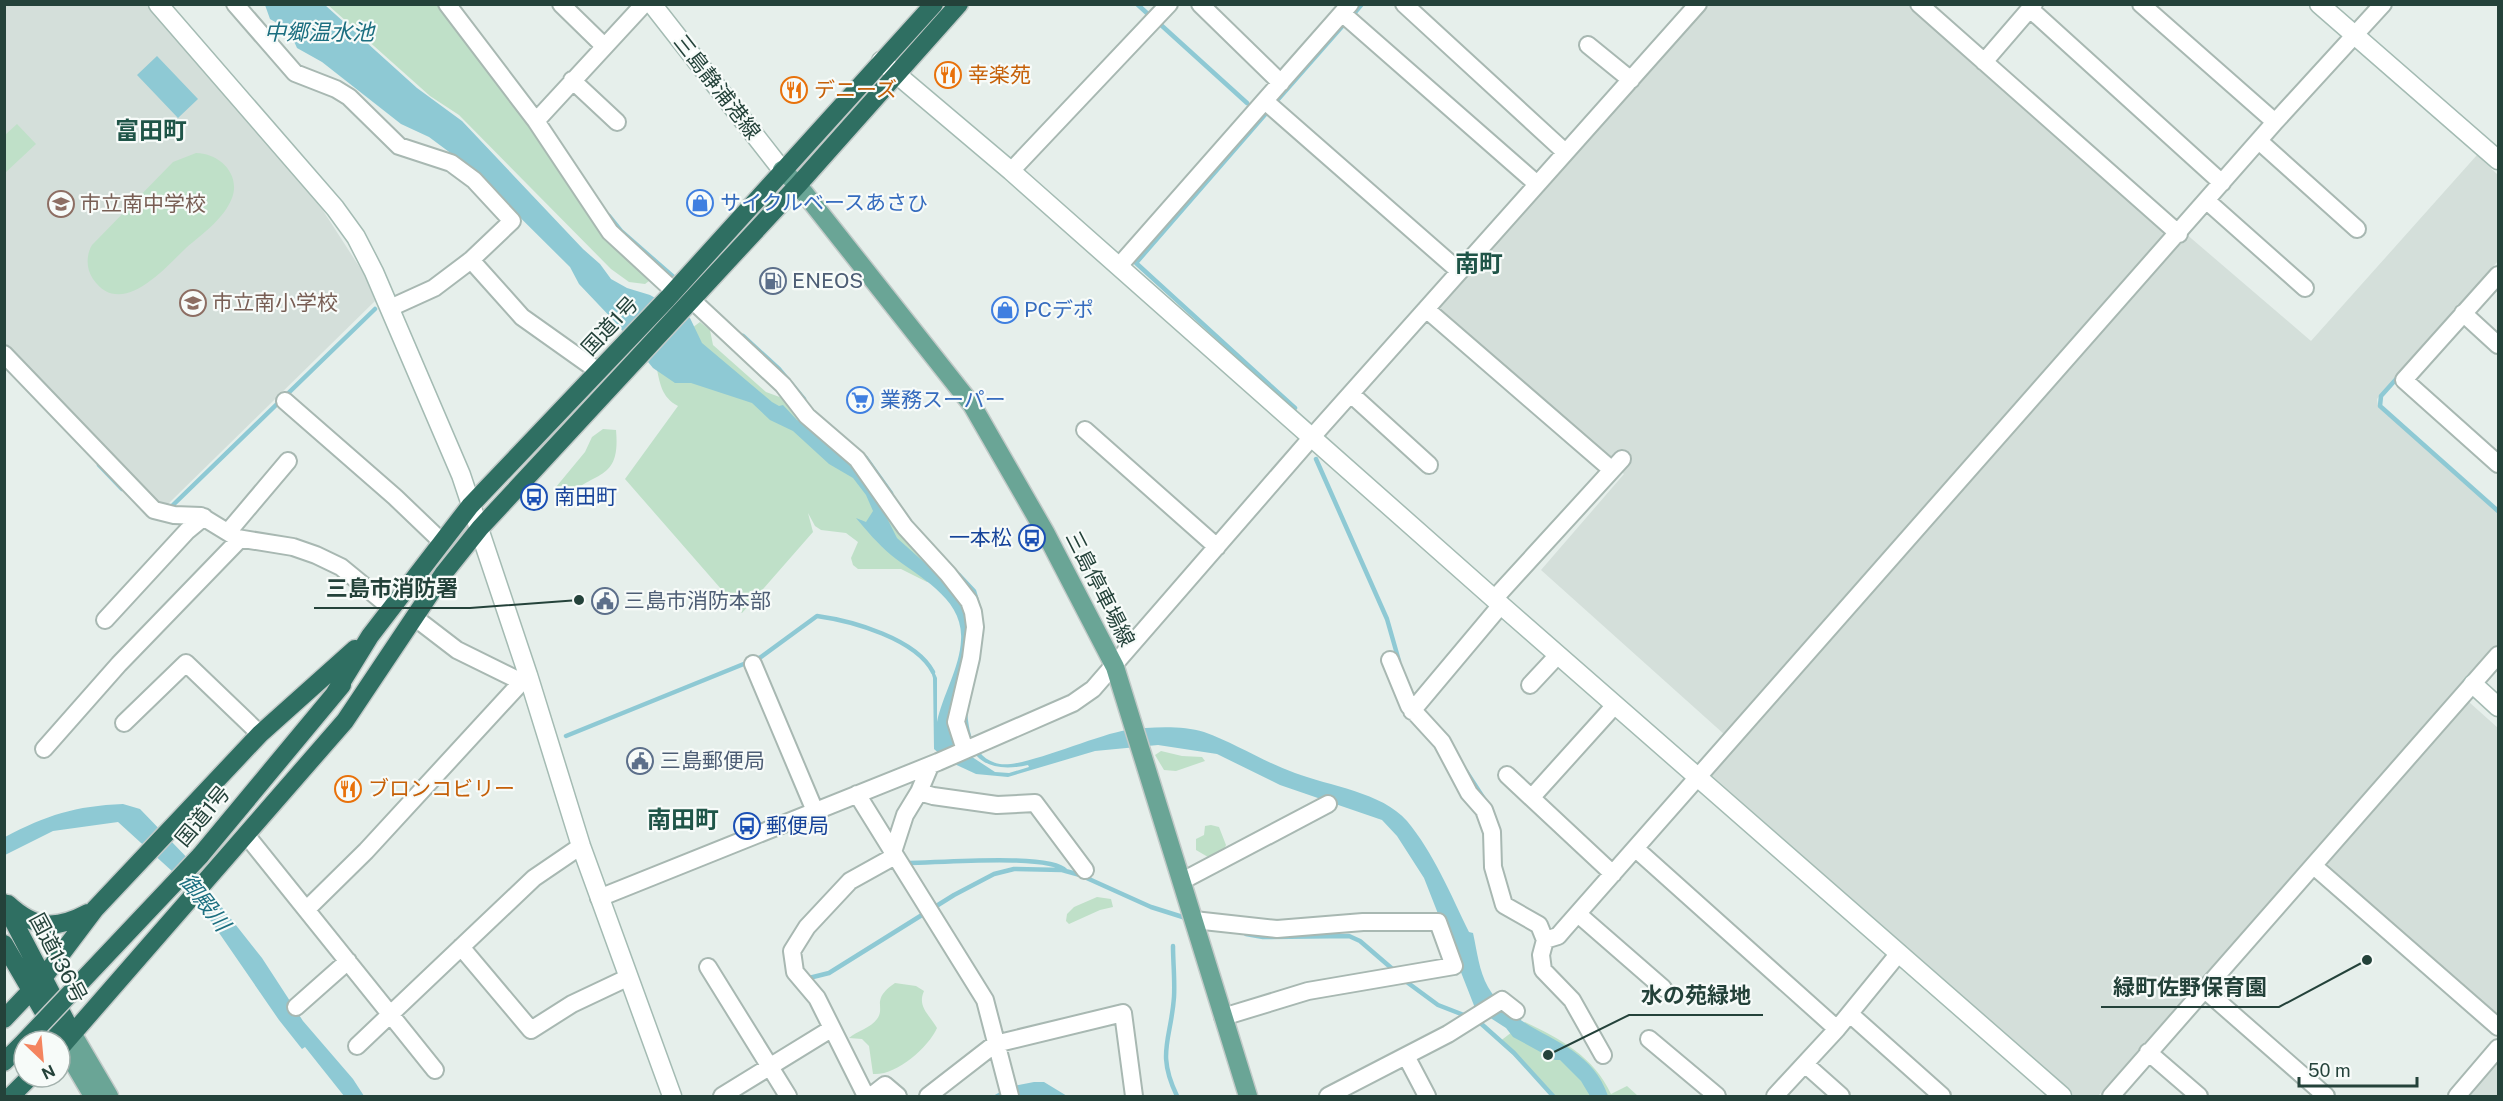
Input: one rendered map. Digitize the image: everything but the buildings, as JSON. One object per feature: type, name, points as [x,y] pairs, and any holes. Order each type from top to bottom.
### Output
[{"type":"highway","name":"国道1号","points":[[335,693],[370,636],[470,506],[670,295],[934,4]]},
{"type":"highway","name":"国道1号","points":[[35,1029],[200,856],[335,693],[444,573],[480,528],[798,186],[959,4]]},
{"type":"highway","points":[[72,1034],[345,721],[444,573]]},
{"type":"highway","points":[[4,1019],[43,978],[95,909],[260,734],[370,636]]},
{"type":"highway","points":[[4,902],[20,915],[42,924],[67,924],[95,909]]},
{"type":"highway","name":"国道136号","points":[[4,902],[43,978],[61,1029]]},
{"type":"highway","name":"国道136号","points":[[4,944],[9,966],[56,1029]]},
{"type":"main road","name":"三島停車場線","points":[[782,170],[798,186],[972,405],[1045,532],[1115,667],[1248,1096]]},
{"type":"main road","points":[[72,1051],[109,1096]]},
{"type":"main road","points":[[72,1056],[93,1096]]},
{"type":"street","points":[[158,4],[335,208],[356,237],[390,308],[450,447],[480,528],[525,679],[581,846],[627,978],[672,1096]]},
{"type":"street","points":[[235,4],[295,73],[349,97],[399,146],[451,163],[474,180],[512,221],[471,260],[434,288],[390,308]]},
{"type":"street","points":[[447,4],[536,121],[610,232],[670,295]]},
{"type":"street","points":[[561,4],[604,46]]},
{"type":"street","points":[[536,121],[644,4]]},
{"type":"street","name":"三島静浦港線","points":[[652,4],[782,170]]},
{"type":"street","points":[[1011,171],[1168,4]]},
{"type":"street","points":[[1200,4],[1281,83]]},
{"type":"street","points":[[1404,4],[1565,152]]},
{"type":"street","points":[[1919,4],[2179,234]]},
{"type":"street","points":[[2141,4],[2275,122]]},
{"type":"street","points":[[2319,4],[2499,160]]},
{"type":"street","points":[[1545,940],[1558,936],[1578,914],[2179,234],[2275,122],[2383,4]]},
{"type":"street","points":[[599,898],[934,764],[1073,703],[1093,689],[1115,667],[1312,437],[1630,80],[1692,6]]},
{"type":"street","points":[[1984,62],[2032,7],[2222,183]]},
{"type":"street","points":[[1119,266],[1346,9],[1537,184]]},
{"type":"street","points":[[1588,45],[1630,80]]},
{"type":"street","points":[[881,61],[1011,171],[1697,778],[2062,1096]]},
{"type":"street","points":[[573,80],[617,122]]},
{"type":"street","points":[[1265,101],[1459,271]]},
{"type":"street","points":[[2259,141],[2357,229]]},
{"type":"street","points":[[2207,201],[2305,288]]},
{"type":"street","points":[[471,260],[522,317],[598,371]]},
{"type":"street","points":[[2497,280],[2463,313],[2404,380],[2499,464]]},
{"type":"street","points":[[687,305],[783,385],[807,417],[857,459],[905,527],[969,601],[975,627],[971,658],[956,722],[964,750]]},
{"type":"street","points":[[1412,711],[1498,602],[1617,464],[1425,309]]},
{"type":"street","points":[[2463,313],[2499,345]]},
{"type":"street","points":[[4,354],[148,506],[161,513],[204,517],[234,536],[293,547],[316,555],[341,567],[391,608]]},
{"type":"street","points":[[1351,394],[1429,465]]},
{"type":"street","points":[[285,401],[395,496],[442,542]]},
{"type":"street","points":[[1085,430],[1217,547]]},
{"type":"street","points":[[44,749],[234,536],[288,461]]},
{"type":"street","points":[[105,620],[187,531],[204,517]]},
{"type":"street","points":[[414,617],[457,650],[525,679]]},
{"type":"street","points":[[1530,685],[1558,655]]},
{"type":"street","points":[[2111,1096],[2315,867],[2499,655]]},
{"type":"street","points":[[1390,660],[1412,711],[1442,742],[1468,793],[1484,810],[1492,832],[1492,867],[1504,905],[1516,914],[1533,920],[1542,931],[1545,940],[1541,955],[1543,970],[1572,1000],[1603,1055]]},
{"type":"street","points":[[124,723],[186,663],[260,734]]},
{"type":"street","points":[[753,664],[815,811]]},
{"type":"street","points":[[307,909],[358,860],[525,679]]},
{"type":"street","points":[[2473,684],[2499,707]]},
{"type":"street","points":[[1532,797],[1615,705]]},
{"type":"street","points":[[866,1096],[817,998],[795,972],[792,951],[807,927],[845,886],[894,854],[905,815],[934,764]]},
{"type":"street","points":[[1507,775],[1613,874]]},
{"type":"street","points":[[920,792],[985,803],[1035,803],[1085,870]]},
{"type":"street","points":[[857,794],[985,1000],[1010,1096]]},
{"type":"street","points":[[1182,881],[1328,804]]},
{"type":"street","points":[[247,836],[435,1070]]},
{"type":"street","points":[[357,1046],[534,878],[581,846]]},
{"type":"street","points":[[1636,849],[1837,1029]]},
{"type":"street","points":[[2315,867],[2499,1027]]},
{"type":"street","points":[[1578,914],[1663,988]]},
{"type":"street","points":[[1194,920],[1276,930],[1363,922],[1438,922],[1454,966],[1308,991],[1223,1017]]},
{"type":"street","points":[[9,966],[27,947]]},
{"type":"street","points":[[461,947],[531,1030],[572,1004],[627,978]]},
{"type":"street","points":[[1775,1096],[1837,1029],[1899,953]]},
{"type":"street","points":[[296,1007],[348,961]]},
{"type":"street","points":[[708,967],[788,1096]]},
{"type":"street","points":[[2205,990],[2326,1096]]},
{"type":"street","points":[[1328,1096],[1406,1056],[1502,1000],[1516,1011]]},
{"type":"street","points":[[928,1096],[995,1044],[1123,1012],[1134,1096]]},
{"type":"street","points":[[1850,1014],[1942,1096]]},
{"type":"street","points":[[722,1096],[831,1029]]},
{"type":"street","points":[[1649,1039],[1717,1096]]},
{"type":"street","points":[[2457,1096],[2499,1048]]},
{"type":"street","points":[[2148,1052],[2199,1096]]},
{"type":"street","points":[[1406,1056],[1427,1096]]},
{"type":"street","points":[[1805,1064],[1841,1096]]},
{"type":"street","points":[[870,1096],[885,1085],[898,1096]]},
{"type":"shaded area","name":"市立南小学校","points":[[4,5],[148,5],[230,96],[322,209],[364,274],[375,301],[167,505],[159,505],[5,347]]},
{"type":"shaded area","points":[[1704,5],[1913,5],[2158,220],[2167,240],[1725,735],[1541,570],[1624,474],[1434,310]]},
{"type":"shaded area","points":[[2477,155],[2498,175],[2498,261],[2377,399],[2378,406],[2498,512],[2498,644],[2098,1096],[2074,1096],[1709,773],[2185,233],[2311,341]]},
{"type":"shaded area","points":[[2469,702],[2498,728],[2498,1019],[2325,867]]},
{"type":"shaded area","points":[[2498,1058],[2498,1096],[2466,1096]]},
{"type":"green space","points":[[328,5],[440,5],[653,278],[645,284],[629,282],[611,269],[459,115],[430,96]]},
{"type":"green space","points":[[17,124],[36,144],[5,173],[5,135]]},
{"type":"green space","points":[[196,153],[205,154],[220,161],[231,173],[234,189],[224,213],[167,267],[142,286],[129,292],[116,294],[104,290],[93,279],[89,271],[88,258],[92,245],[173,162]]},
{"type":"green space","points":[[700,322],[710,330],[713,345],[766,392],[785,399],[940,574],[927,582],[901,569],[858,569],[853,565],[851,558],[858,542],[846,533],[821,530],[815,526],[808,513],[813,532],[742,613],[625,479],[678,406],[665,394],[660,384],[656,365],[685,333]]},
{"type":"green space","points":[[603,429],[616,430],[614,459],[609,468],[577,489],[568,498],[561,496],[556,487],[585,452],[592,437]]},
{"type":"green space","points":[[1161,751],[1182,756],[1202,757],[1205,761],[1176,771],[1164,770],[1155,755]]},
{"type":"green space","points":[[1205,826],[1219,827],[1226,845],[1223,852],[1208,857],[1196,850],[1196,839],[1204,835]]},
{"type":"green space","points":[[1097,897],[1111,899],[1113,907],[1100,910],[1069,924],[1066,921],[1067,914],[1074,907]]},
{"type":"green space","points":[[895,983],[916,986],[924,991],[923,1006],[937,1028],[919,1052],[901,1066],[873,1074],[869,1046],[862,1039],[849,1038],[874,1022],[879,1015],[883,994]]},
{"type":"green space","points":[[1525,1022],[1564,1042],[1586,1059],[1604,1081],[1611,1094],[1627,1086],[1638,1096],[1551,1096],[1523,1064],[1499,1042]]},
{"type":"water","name":"中郷温水池","points":[[265,5],[325,5],[417,88],[462,121],[583,249],[600,264],[611,279],[627,288],[650,295],[690,318],[702,343],[772,402],[779,406],[783,405],[797,420],[807,424],[853,462],[872,488],[897,538],[945,581],[963,602],[968,622],[968,648],[951,724],[954,741],[966,753],[995,772],[1009,773],[1029,767],[1028,765],[996,766],[984,762],[976,755],[966,732],[964,701],[967,702],[968,721],[977,748],[990,761],[1000,764],[1025,761],[1127,730],[1155,727],[1186,728],[1216,736],[1295,773],[1370,796],[1384,803],[1407,821],[1433,860],[1469,932],[1473,933],[1482,974],[1488,987],[1501,1004],[1516,1017],[1585,1060],[1598,1076],[1608,1096],[1590,1096],[1581,1081],[1560,1060],[1555,1060],[1513,1037],[1506,1028],[1475,1008],[1424,878],[1397,836],[1382,820],[1280,785],[1217,754],[1158,745],[1095,751],[1008,777],[976,774],[948,761],[934,749],[933,678],[930,668],[932,667],[937,678],[937,722],[958,661],[961,640],[960,625],[947,600],[926,580],[886,551],[856,518],[866,522],[873,511],[866,495],[853,478],[829,464],[793,431],[770,420],[752,403],[691,383],[675,383],[653,368],[616,323],[579,284],[570,267],[468,166],[429,137],[401,124],[322,62],[297,48],[289,30],[270,19]]},
{"type":"water","points":[[157,56],[198,99],[178,118],[137,75]]},
{"type":"water","name":"御殿川","points":[[123,804],[140,809],[197,868],[209,891],[262,958],[303,1021],[353,1079],[364,1096],[344,1096],[305,1047],[302,1049],[279,1020],[184,882],[118,822],[53,831],[5,855],[5,837],[34,823],[62,813],[90,807]]},
{"type":"water","points":[[1044,1082],[1067,1096],[993,1096],[1009,1087]]},
{"type":"waterway","points":[[1137,4],[1149,15]]},
{"type":"waterway","points":[[1352,16],[1362,4]]},
{"type":"waterway","points":[[1274,104],[1346,22]]},
{"type":"waterway","points":[[1161,25],[1247,103]]},
{"type":"waterway","points":[[1269,110],[1136,263],[1295,408]]},
{"type":"waterway","points":[[609,216],[621,231],[677,280]]},
{"type":"waterway","points":[[172,506],[375,309]]},
{"type":"waterway","points":[[743,336],[779,369],[804,399]]},
{"type":"waterway","points":[[2398,377],[2381,396],[2380,406],[2498,511]]},
{"type":"waterway","points":[[866,458],[891,493]]},
{"type":"waterway","points":[[1316,459],[1387,619],[1399,661]]},
{"type":"waterway","points":[[99,465],[122,489]]},
{"type":"waterway","points":[[959,575],[974,591],[979,608]]},
{"type":"waterway","points":[[566,736],[761,657],[817,616],[865,627],[898,641],[925,660],[933,672]]},
{"type":"waterway","points":[[1466,771],[1486,802]]},
{"type":"waterway","points":[[909,863],[1039,862],[1056,865],[1066,871]]},
{"type":"waterway","points":[[809,978],[829,973],[954,895],[994,874],[1014,869],[1062,870],[1080,875],[1151,907],[1189,919]]},
{"type":"waterway","points":[[1246,934],[1263,937],[1349,936],[1360,941],[1396,972]]},
{"type":"waterway","points":[[1173,946],[1174,997],[1166,1057],[1167,1068],[1177,1096]]},
{"type":"waterway","points":[[1404,980],[1438,1005],[1469,1017]]},
{"type":"waterway","points":[[1477,1020],[1514,1053],[1553,1096]]},
{"type":"place","name":"幸楽苑","points":[[948,75]]},
{"type":"place","name":"デニーズ","points":[[794,90]]},
{"type":"place","name":"サイクルベースあさひ","points":[[700,203]]},
{"type":"place","name":"市立南中学校","points":[[61,204]]},
{"type":"place","name":"ENEOS","points":[[773,281]]},
{"type":"place","name":"市立南小学校","points":[[193,303]]},
{"type":"place","name":"PCデポ","points":[[1005,310]]},
{"type":"place","name":"業務スーパー","points":[[860,400]]},
{"type":"place","name":"南田町","points":[[534,497]]},
{"type":"place","name":"一本松","points":[[1032,538]]},
{"type":"place","name":"三島市消防署","points":[[579,600]]},
{"type":"place","name":"三島市消防本部","points":[[605,601]]},
{"type":"place","name":"三島郵便局","points":[[640,761]]},
{"type":"place","name":"ブロンコビリー","points":[[348,789]]},
{"type":"place","name":"郵便局","points":[[747,826]]},
{"type":"place","name":"緑町佐野保育園","points":[[2367,960]]},
{"type":"place","name":"水の苑緑地","points":[[1548,1055]]},
{"type":"district","name":"富田町","points":[[151,131]]},
{"type":"district","name":"南町","points":[[1479,264]]},
{"type":"district","name":"南田町","points":[[683,820]]}]
